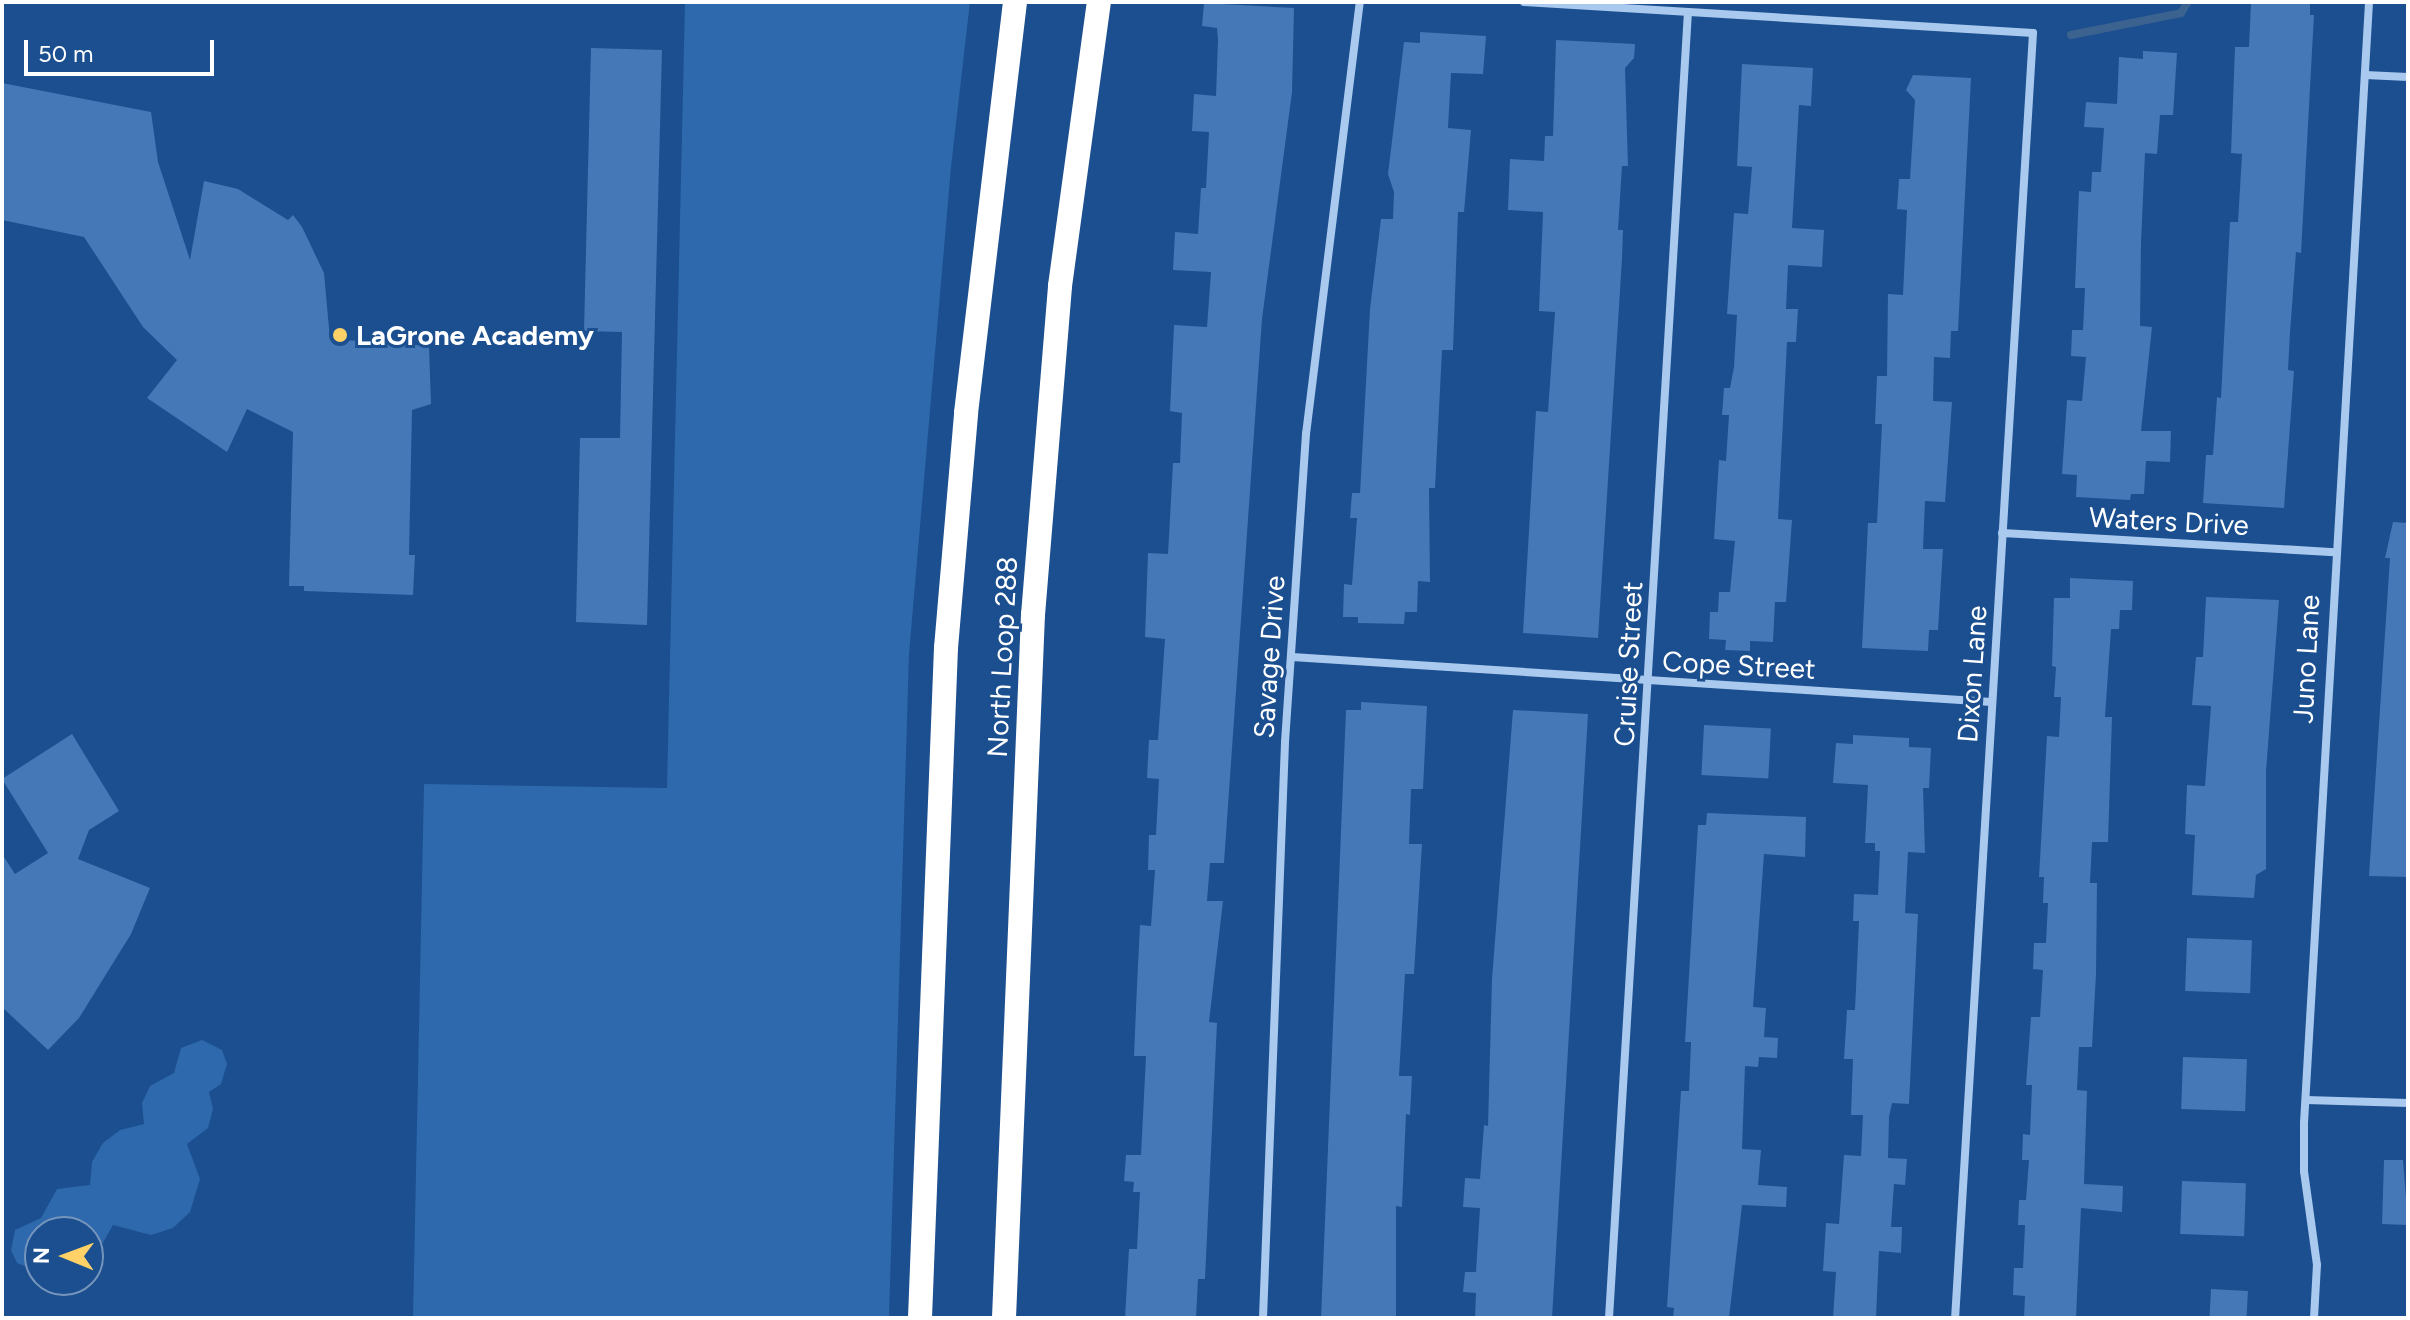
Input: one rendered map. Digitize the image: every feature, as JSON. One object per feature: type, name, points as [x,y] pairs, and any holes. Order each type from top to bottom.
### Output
[{"type":"highway","name":"North Loop 288","points":[[920,1318],[946,648],[967,397],[1015,2]]},
{"type":"highway","name":"North Loop 288","points":[[1004,1318],[1034,599],[1060,286],[1099,2]]},
{"type":"street","name":"Savage Drive","points":[[1263,1318],[1292,657],[1306,434],[1360,2]]},
{"type":"street","points":[[1524,2],[1688,12]]},
{"type":"street","name":"Juno Lane","points":[[2314,1318],[2317,1265],[2304,1171],[2306,1100],[2334,552],[2369,2]]},
{"type":"street","name":"Dixon Lane","points":[[1688,12],[2033,33],[1955,1318]]},
{"type":"street","name":"Cruise Street","points":[[1609,1318],[1688,12]]},
{"type":"street","points":[[2365,75],[2408,77]]},
{"type":"street","name":"Waters Drive","points":[[2002,533],[2334,552]]},
{"type":"street","name":"Cope Street","points":[[1292,657],[1992,702]]},
{"type":"street","points":[[2306,1100],[2408,1103]]},
{"type":"shaded area","points":[[685,2],[970,2],[951,167],[909,654],[889,1318],[413,1318],[424,784],[667,788]]},
{"type":"shaded area","points":[[202,1040],[222,1050],[227,1064],[221,1084],[209,1092],[213,1109],[208,1128],[187,1144],[200,1179],[190,1212],[173,1228],[151,1235],[113,1225],[104,1241],[104,1216],[42,1216],[57,1189],[90,1185],[92,1162],[103,1143],[120,1130],[144,1124],[142,1103],[150,1086],[174,1073],[181,1048]]},
{"type":"shaded area","points":[[24,1226],[24,1266],[17,1263],[11,1250],[15,1230]]},
{"type":"building","points":[[2251,2],[2310,2],[2310,15],[2314,15],[2301,253],[2296,252],[2290,333],[2288,370],[2294,371],[2284,508],[2203,503],[2206,455],[2213,455],[2217,397],[2221,398],[2230,222],[2238,222],[2242,154],[2231,153],[2235,47],[2249,47]]},
{"type":"building","points":[[1204,3],[1294,8],[1292,92],[1262,319],[1224,863],[1210,863],[1207,901],[1223,901],[1209,1022],[1217,1023],[1205,1279],[1198,1279],[1196,1318],[1125,1318],[1129,1249],[1137,1249],[1140,1192],[1133,1192],[1134,1182],[1124,1181],[1126,1155],[1141,1155],[1146,1056],[1134,1056],[1140,925],[1151,926],[1155,870],[1148,870],[1149,835],[1156,835],[1159,779],[1147,778],[1149,740],[1158,740],[1165,639],[1145,637],[1148,553],[1168,554],[1173,463],[1180,463],[1182,413],[1170,411],[1174,325],[1207,327],[1211,272],[1173,270],[1175,232],[1198,234],[1201,188],[1206,188],[1209,132],[1192,131],[1194,94],[1216,96],[1218,40],[1217,28],[1202,26]]},
{"type":"building","points":[[1420,32],[1486,36],[1483,74],[1451,73],[1448,128],[1471,130],[1464,212],[1458,212],[1453,350],[1442,350],[1435,488],[1429,488],[1430,582],[1418,581],[1417,612],[1405,612],[1404,624],[1358,623],[1358,617],[1343,617],[1344,584],[1352,585],[1357,518],[1350,518],[1352,493],[1360,493],[1370,309],[1381,219],[1393,219],[1394,192],[1388,174],[1404,42],[1420,43]]},
{"type":"building","points":[[1556,40],[1635,44],[1634,58],[1625,68],[1628,166],[1622,166],[1618,230],[1623,230],[1622,259],[1598,638],[1523,633],[1536,411],[1548,412],[1555,312],[1539,311],[1543,212],[1508,210],[1510,159],[1544,161],[1545,136],[1553,136]]},
{"type":"building","points":[[591,48],[662,50],[647,625],[576,622],[580,438],[620,438],[622,332],[584,331]]},
{"type":"building","points":[[2143,51],[2177,53],[2173,115],[2160,115],[2157,154],[2145,153],[2141,243],[2140,326],[2152,327],[2141,431],[2171,431],[2170,462],[2146,461],[2144,494],[2131,494],[2130,500],[2076,497],[2077,475],[2062,474],[2067,400],[2082,401],[2086,357],[2071,356],[2072,330],[2083,330],[2085,288],[2075,288],[2079,191],[2091,192],[2092,172],[2101,172],[2104,128],[2084,127],[2086,102],[2117,104],[2119,57],[2143,59]]},
{"type":"building","points":[[1742,64],[1813,68],[1811,106],[1799,105],[1792,228],[1824,230],[1822,267],[1788,265],[1786,309],[1798,309],[1796,342],[1787,342],[1778,519],[1792,520],[1786,602],[1775,602],[1773,642],[1750,641],[1750,651],[1725,650],[1726,640],[1709,639],[1710,612],[1718,612],[1719,592],[1730,592],[1735,541],[1714,539],[1719,460],[1726,461],[1729,415],[1722,415],[1724,388],[1730,388],[1734,367],[1737,315],[1727,314],[1734,213],[1748,214],[1752,167],[1737,166]]},
{"type":"building","points":[[1913,75],[1971,78],[1958,331],[1951,331],[1950,358],[1934,357],[1933,401],[1952,402],[1945,502],[1925,501],[1923,549],[1943,549],[1938,630],[1929,630],[1928,651],[1862,648],[1868,523],[1877,523],[1882,424],[1875,424],[1877,376],[1887,376],[1888,294],[1903,295],[1907,210],[1897,209],[1899,179],[1910,179],[1915,100],[1906,90]]},
{"type":"building","points":[[2,83],[151,112],[158,162],[190,260],[204,181],[238,189],[288,220],[293,215],[302,227],[324,273],[330,339],[429,346],[431,404],[412,410],[409,555],[415,555],[413,595],[304,591],[304,586],[289,586],[293,432],[247,409],[227,452],[147,398],[177,360],[143,327],[84,237],[2,220]]},
{"type":"building","points":[[2393,522],[2408,523],[2408,877],[2369,876],[2390,558],[2385,558]]},
{"type":"building","points":[[2070,578],[2133,581],[2132,610],[2120,610],[2119,629],[2111,629],[2105,717],[2112,717],[2108,842],[2092,842],[2090,883],[2097,883],[2092,1047],[2079,1047],[2077,1090],[2087,1091],[2084,1184],[2123,1186],[2122,1212],[2081,1208],[2076,1318],[2024,1317],[2025,1296],[2013,1295],[2014,1268],[2023,1268],[2025,1225],[2018,1225],[2019,1200],[2026,1200],[2029,1160],[2022,1160],[2023,1134],[2030,1135],[2032,1085],[2026,1085],[2031,1017],[2040,1017],[2043,970],[2033,969],[2034,943],[2046,943],[2048,903],[2043,903],[2044,877],[2039,877],[2047,736],[2059,737],[2061,697],[2054,697],[2056,667],[2052,666],[2054,598],[2070,598]]},
{"type":"building","points":[[2206,597],[2279,600],[2266,772],[2266,869],[2256,875],[2254,898],[2192,895],[2195,835],[2185,834],[2187,785],[2205,786],[2211,706],[2192,705],[2196,657],[2203,657]]},
{"type":"building","points":[[1361,702],[1427,706],[1423,789],[1411,789],[1409,844],[1422,844],[1414,974],[1405,974],[1399,1076],[1412,1076],[1410,1115],[1406,1114],[1402,1207],[1396,1206],[1396,1318],[1321,1318],[1346,710],[1361,710]]},
{"type":"building","points":[[1513,710],[1588,714],[1552,1318],[1475,1318],[1476,1293],[1463,1292],[1465,1272],[1476,1272],[1480,1208],[1463,1207],[1465,1178],[1480,1179],[1484,1125],[1488,1126],[1492,979]]},
{"type":"building","points":[[1704,725],[1771,729],[1768,778],[1701,775]]},
{"type":"building","points":[[72,734],[119,811],[89,830],[78,859],[150,888],[131,934],[79,1018],[48,1050],[2,1007],[2,854],[15,874],[48,853],[2,779]]},
{"type":"building","points":[[1853,735],[1909,738],[1909,747],[1931,748],[1929,788],[1923,788],[1925,853],[1908,852],[1905,913],[1918,914],[1909,1104],[1892,1103],[1889,1117],[1888,1158],[1907,1159],[1905,1185],[1894,1184],[1891,1227],[1902,1227],[1901,1253],[1879,1251],[1876,1318],[1833,1318],[1836,1272],[1823,1271],[1826,1223],[1839,1224],[1844,1155],[1861,1156],[1863,1115],[1851,1115],[1853,1059],[1844,1059],[1847,1010],[1855,1010],[1859,921],[1853,921],[1854,894],[1878,895],[1880,851],[1875,851],[1875,843],[1865,843],[1868,785],[1833,783],[1836,743],[1853,744]]},
{"type":"building","points":[[1707,813],[1806,817],[1805,857],[1764,854],[1753,1007],[1766,1008],[1764,1037],[1778,1038],[1777,1058],[1759,1057],[1758,1067],[1745,1066],[1742,1149],[1761,1150],[1758,1185],[1787,1187],[1786,1207],[1742,1205],[1729,1318],[1673,1318],[1674,1308],[1667,1307],[1681,1091],[1689,1091],[1691,1042],[1685,1042],[1698,825],[1706,825]]},
{"type":"building","points":[[2187,938],[2252,940],[2250,993],[2185,991]]},
{"type":"building","points":[[2183,1057],[2247,1059],[2245,1111],[2181,1109]]},
{"type":"building","points":[[2384,1160],[2403,1160],[2408,1225],[2382,1224]]},
{"type":"building","points":[[2182,1181],[2246,1183],[2244,1236],[2180,1234]]},
{"type":"building","points":[[2211,1289],[2248,1291],[2247,1318],[2209,1318]]},
{"type":"waterway","points":[[2071,35],[2181,13],[2188,2]]},
{"type":"place","name":"LaGrone Academy","points":[[340,335]]}]
